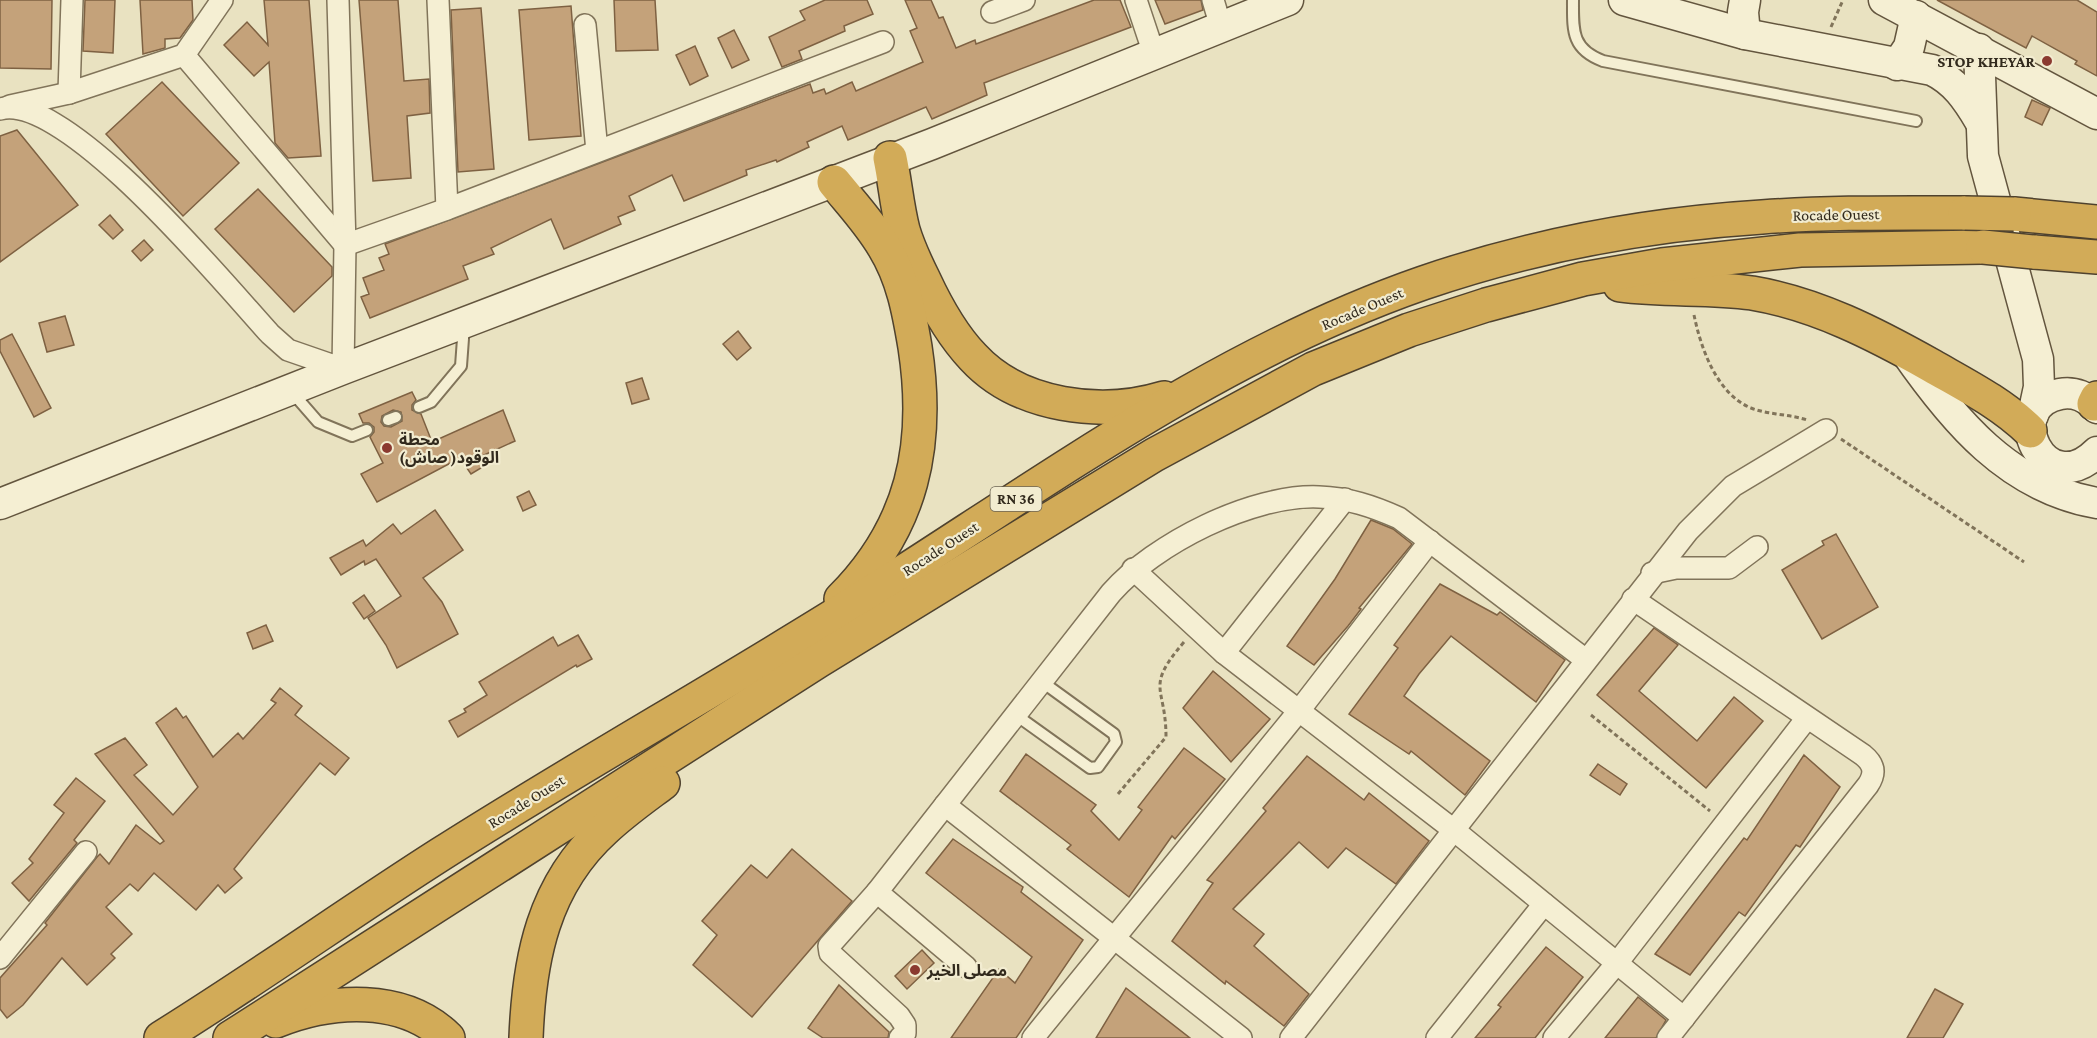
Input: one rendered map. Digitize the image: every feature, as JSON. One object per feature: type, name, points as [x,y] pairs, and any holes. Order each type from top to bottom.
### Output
[{"type":"highway","points":[[890,158],[903,230],[934,302],[955,335],[974,358],[996,376],[1021,390],[1076,406],[1128,406],[1189,391]]},
{"type":"highway","points":[[806,634],[852,587],[885,544],[910,487],[919,452],[922,417],[920,383],[907,297],[885,248],[834,182]]},
{"type":"highway","name":"Rocade Ouest","points":[[161,1038],[233,993],[438,856],[636,733],[749,670],[1189,391],[1377,300],[1468,269],[1526,255],[1619,235],[1736,219],[1799,215],[1965,213],[2014,214],[2097,222]]},
{"type":"highway","name":"Rocade Ouest","points":[[230,1038],[284,1006],[801,672],[1154,455],[1313,369],[1409,330],[1486,305],[1583,279],[1662,265],[1800,250],[1983,247],[2097,257]]},
{"type":"highway","points":[[1583,279],[1636,287],[1728,290],[1775,298],[1834,316],[1905,351],[2031,423]]},
{"type":"highway","points":[[526,1038],[529,983],[535,949],[558,891],[584,852],[604,830],[801,672]]},
{"type":"highway","points":[[236,1038],[283,1018],[357,1003],[400,1010],[436,1027],[448,1038]]},
{"type":"main road","points":[[0,504],[343,369],[834,182],[890,158],[932,144],[1154,54],[1217,13],[1288,0]]},
{"type":"main road","points":[[1624,0],[1745,34],[1898,65],[1922,67],[1943,75],[1960,90],[1980,121]]},
{"type":"main road","points":[[1745,0],[1743,12],[1745,34]]},
{"type":"main road","points":[[1884,0],[1980,49],[2097,114]]},
{"type":"main road","points":[[1898,65],[1909,47],[1916,16]]},
{"type":"main road","points":[[1980,49],[1980,121],[1988,181],[2035,344],[2039,380],[2031,423],[2036,450],[2043,458],[2060,466],[2084,470]]},
{"type":"main road","points":[[899,204],[907,178],[932,144]]},
{"type":"main road","points":[[2035,344],[2047,366],[2090,401]]},
{"type":"main road","points":[[1905,351],[1937,396],[1998,459],[2035,483],[2097,503]]},
{"type":"main road","points":[[2031,423],[2046,399],[2055,395],[2090,401]]},
{"type":"main road","points":[[2084,470],[2081,465],[2097,452]]},
{"type":"street","points":[[69,93],[72,0]]},
{"type":"street","points":[[3,108],[69,93],[184,56],[222,0]]},
{"type":"street","points":[[3,108],[46,117],[79,141],[150,202],[270,334],[288,350],[343,369],[345,245],[338,0]]},
{"type":"street","points":[[438,0],[447,209]]},
{"type":"street","points":[[992,12],[1024,0]]},
{"type":"street","points":[[1136,0],[1154,54]]},
{"type":"street","points":[[585,25],[597,151]]},
{"type":"street","points":[[345,245],[447,209],[883,42]]},
{"type":"street","points":[[184,56],[345,245]]},
{"type":"street","points":[[1291,1038],[1455,831],[1652,573],[1688,531],[1733,486],[1826,429]]},
{"type":"street","points":[[900,1038],[905,1033],[905,1025],[830,953],[830,946],[877,892],[1041,681],[1133,569],[1194,531],[1234,514],[1279,501],[1316,496],[1369,504],[1399,518],[1586,660]]},
{"type":"street","points":[[1224,653],[1345,499]]},
{"type":"street","points":[[1033,1038],[1298,712],[1430,541]]},
{"type":"street","points":[[1652,573],[1686,568],[1730,568],[1756,547]]},
{"type":"street","points":[[1133,569],[1195,629],[1224,653],[1455,831],[1684,1018]]},
{"type":"street","points":[[1633,599],[1870,760],[1874,769],[1873,777],[1668,1038]]},
{"type":"street","points":[[1554,1038],[1617,963],[1808,718]]},
{"type":"street","points":[[945,805],[1241,1038]]},
{"type":"street","points":[[0,958],[86,852]]},
{"type":"street","points":[[877,892],[966,967]]},
{"type":"street","points":[[1437,1038],[1544,904]]},
{"type":"lane","points":[[1573,0],[1574,36],[1591,57],[1916,121]]},
{"type":"lane","points":[[419,407],[431,402],[461,366],[465,324]]},
{"type":"lane","points":[[291,391],[318,422],[352,436],[366,430]]},
{"type":"lane","points":[[1016,715],[1090,768],[1098,767],[1116,742],[1114,734],[1041,681]]},
{"type":"path","points":[[1118,794],[1166,737],[1160,694],[1161,675],[1169,660],[1195,629]]},
{"type":"path","points":[[1591,716],[1725,823]]},
{"type":"building","points":[[0,0],[52,0],[51,69],[0,68]]},
{"type":"building","points":[[85,0],[115,0],[113,53],[83,51]]},
{"type":"building","points":[[140,0],[192,0],[193,20],[180,38],[165,39],[165,48],[143,54]]},
{"type":"building","points":[[264,0],[309,0],[321,156],[288,158],[275,143],[269,62],[254,76],[224,45],[247,22],[268,45]]},
{"type":"building","points":[[359,0],[398,0],[404,81],[429,79],[430,113],[407,116],[411,178],[373,181]]},
{"type":"building","points":[[614,0],[655,0],[658,50],[616,51]]},
{"type":"building","points":[[825,0],[867,0],[873,14],[844,26],[845,31],[799,51],[802,59],[782,67],[769,37],[805,20],[800,11]]},
{"type":"building","points":[[905,0],[931,0],[939,18],[943,17],[956,48],[975,40],[976,44],[1094,0],[1120,0],[1131,27],[984,83],[987,95],[932,119],[926,107],[848,140],[842,126],[807,142],[809,147],[777,162],[776,160],[746,170],[747,175],[684,201],[672,175],[629,196],[635,210],[618,217],[621,224],[564,249],[551,219],[491,248],[494,254],[463,266],[468,279],[370,318],[361,297],[369,294],[363,278],[384,270],[379,258],[389,254],[385,244],[810,84],[813,93],[824,89],[826,94],[852,82],[856,91],[923,62],[910,31],[917,28]]},
{"type":"building","points":[[1155,0],[1201,0],[1203,10],[1165,24]]},
{"type":"building","points":[[1937,0],[2077,0],[2097,12],[2097,76],[2075,64],[2077,61],[2032,36],[2026,48]]},
{"type":"building","points":[[571,6],[581,136],[529,140],[519,10]]},
{"type":"building","points":[[481,8],[494,169],[458,172],[451,10]]},
{"type":"building","points":[[734,30],[749,60],[732,68],[718,38]]},
{"type":"building","points":[[695,46],[708,76],[690,85],[676,55]]},
{"type":"building","points":[[162,82],[239,163],[183,216],[106,134]]},
{"type":"building","points":[[2032,100],[2050,108],[2042,125],[2025,117]]},
{"type":"building","points":[[17,130],[78,205],[0,262],[0,136]]},
{"type":"building","points":[[258,189],[332,267],[332,276],[294,312],[215,229]]},
{"type":"building","points":[[110,215],[123,230],[113,239],[99,225]]},
{"type":"building","points":[[144,240],[153,250],[141,261],[132,251]]},
{"type":"building","points":[[65,316],[74,345],[47,352],[39,323]]},
{"type":"building","points":[[738,331],[751,348],[737,360],[723,344]]},
{"type":"building","points":[[12,334],[51,408],[34,417],[0,351],[0,340]]},
{"type":"building","points":[[642,378],[649,399],[632,404],[626,383]]},
{"type":"building","points":[[412,392],[416,400],[412,405],[412,410],[421,414],[432,442],[503,410],[515,441],[482,456],[486,465],[471,474],[460,458],[377,502],[361,474],[383,463],[370,437],[374,432],[374,427],[369,423],[363,423],[359,414]],"holes":[[[393,410],[401,412],[402,421],[391,427],[384,426],[381,422],[382,416]]]},
{"type":"building","points":[[529,491],[536,505],[523,511],[517,497]]},
{"type":"building","points":[[435,510],[463,550],[423,578],[442,602],[458,634],[397,668],[386,645],[368,618],[401,596],[376,559],[365,565],[364,561],[341,575],[330,558],[363,540],[366,546],[393,524],[401,534]]},
{"type":"building","points":[[1371,520],[1393,529],[1412,544],[1359,608],[1361,609],[1348,626],[1314,665],[1287,646],[1335,579]]},
{"type":"building","points":[[1836,534],[1878,607],[1822,639],[1782,570],[1824,545],[1822,541]]},
{"type":"building","points":[[1440,584],[1497,615],[1500,612],[1565,660],[1536,702],[1451,636],[1419,674],[1404,696],[1490,761],[1465,795],[1411,751],[1409,754],[1349,714],[1398,648],[1394,645]]},
{"type":"building","points":[[364,595],[375,611],[364,619],[353,603]]},
{"type":"building","points":[[266,625],[273,641],[253,649],[247,633]]},
{"type":"building","points":[[1654,628],[1678,645],[1639,691],[1697,741],[1734,697],[1763,721],[1706,788],[1597,695]]},
{"type":"building","points":[[578,635],[592,659],[577,667],[576,665],[458,737],[449,721],[466,712],[464,709],[487,695],[479,682],[553,637],[558,646]]},
{"type":"building","points":[[1213,671],[1270,719],[1231,762],[1183,708]]},
{"type":"building","points":[[280,688],[302,706],[295,715],[349,758],[335,775],[320,763],[234,869],[242,878],[225,893],[218,885],[196,910],[154,873],[138,891],[130,884],[106,907],[132,934],[111,954],[115,958],[87,985],[62,958],[23,1005],[7,1018],[0,1009],[0,978],[47,925],[45,923],[97,857],[100,854],[109,864],[136,825],[160,844],[164,841],[95,754],[125,738],[147,765],[134,775],[173,815],[198,787],[156,723],[176,708],[183,718],[186,716],[213,757],[238,733],[243,739],[276,703],[271,700]]},
{"type":"building","points":[[1184,748],[1225,779],[1175,839],[1172,836],[1129,897],[1067,849],[1071,845],[1000,791],[1026,754],[1096,805],[1091,811],[1119,840],[1142,810],[1138,807]]},
{"type":"building","points":[[1804,755],[1840,787],[1800,847],[1796,845],[1745,916],[1739,912],[1690,975],[1655,954],[1744,838],[1747,840]]},
{"type":"building","points":[[1307,756],[1364,800],[1369,793],[1429,841],[1396,884],[1346,848],[1328,868],[1299,842],[1233,909],[1264,934],[1254,946],[1309,994],[1284,1026],[1226,981],[1225,984],[1172,941],[1213,883],[1207,880],[1266,811],[1263,808]]},
{"type":"building","points":[[1598,764],[1627,784],[1620,795],[1590,775]]},
{"type":"building","points":[[76,778],[105,801],[74,840],[77,843],[29,901],[12,883],[33,863],[29,859],[64,813],[54,805]]},
{"type":"building","points":[[953,839],[1023,887],[1021,892],[1083,940],[1016,1038],[951,1038],[999,969],[1015,983],[1032,957],[926,873]]},
{"type":"building","points":[[792,849],[852,901],[752,1017],[693,965],[717,935],[702,921],[751,865],[767,878]]},
{"type":"building","points":[[1546,947],[1583,977],[1535,1038],[1475,1038],[1501,1007],[1498,1005]]},
{"type":"building","points":[[922,950],[934,963],[907,989],[895,976]]},
{"type":"building","points":[[839,985],[889,1032],[888,1038],[823,1038],[808,1028]]},
{"type":"building","points":[[1126,988],[1190,1038],[1096,1038]]},
{"type":"building","points":[[1935,989],[1963,1004],[1943,1038],[1907,1038]]},
{"type":"building","points":[[1638,997],[1666,1020],[1656,1038],[1605,1038]]},
{"type":"place","name":"STOP KHEYAR","points":[[2047,61]]},
{"type":"place","name":"محطة الوقود( صاش)","points":[[387,448]]},
{"type":"place","name":"مصلى الخير","points":[[915,970]]}]
